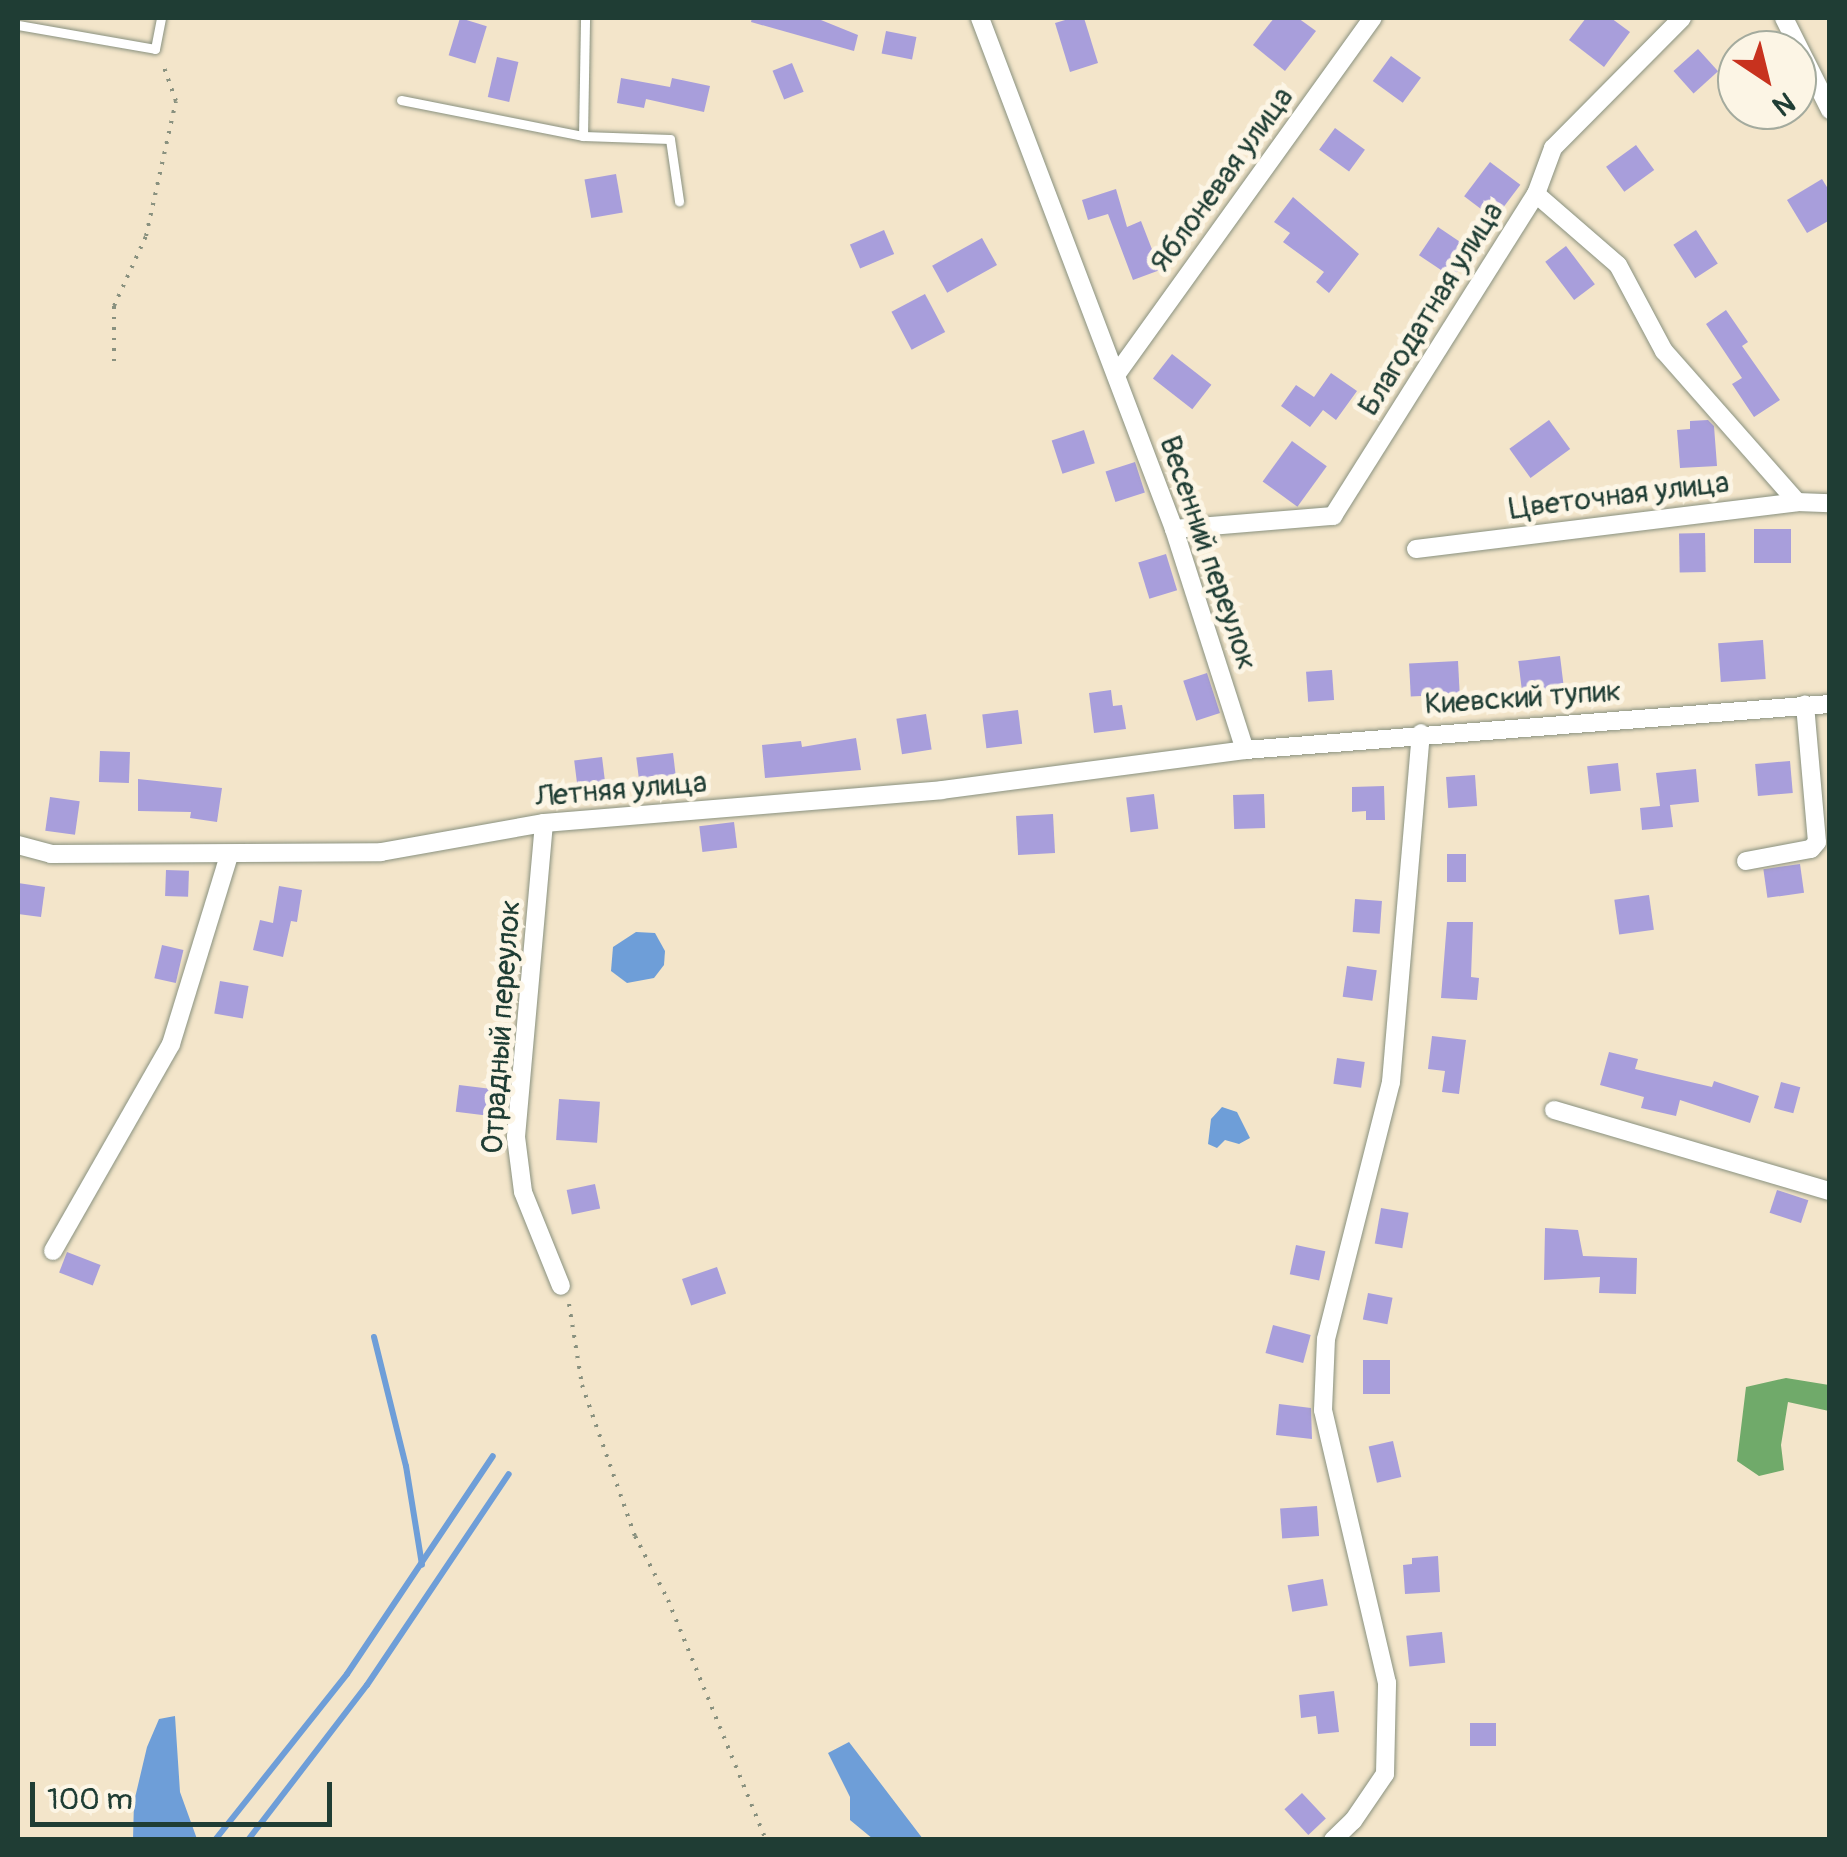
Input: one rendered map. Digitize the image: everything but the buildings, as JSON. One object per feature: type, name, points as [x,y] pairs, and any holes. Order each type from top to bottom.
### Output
[{"type":"street","name":"Весенний переулок","points":[[980,18],[1174,529],[1238,751]]},
{"type":"street","name":"Яблоневая улица","points":[[1116,375],[1373,18]]},
{"type":"street","name":"Благодатная улица","points":[[1174,529],[1333,516],[1536,194],[1553,148],[1682,18]]},
{"type":"street","points":[[1784,18],[1830,110]]},
{"type":"street","points":[[1536,194],[1618,265],[1664,351],[1798,502]]},
{"type":"street","name":"Цветочная улица","points":[[1416,549],[1798,502],[1830,502]]},
{"type":"street","points":[[1746,861],[1811,849],[1817,842],[1805,704]]},
{"type":"street","name":"Киевский тупик","points":[[1238,751],[1421,733],[1830,704]]},
{"type":"street","points":[[1334,1840],[1354,1822],[1384,1774],[1387,1683],[1324,1410],[1326,1340],[1391,1082],[1421,733]]},
{"type":"street","name":"Летняя улица","points":[[18,845],[50,854],[381,852],[544,823],[942,790],[1238,751]]},
{"type":"street","name":"Отрадный переулок","points":[[544,823],[516,1137],[522,1192],[561,1286]]},
{"type":"street","points":[[53,1251],[171,1044],[229,855]]},
{"type":"street","points":[[1554,1110],[1830,1191]]},
{"type":"lane","points":[[18,26],[155,49],[161,18]]},
{"type":"lane","points":[[582,136],[585,18]]},
{"type":"lane","points":[[401,100],[582,136],[670,139],[680,201]]},
{"type":"path","points":[[114,361],[114,306],[146,236],[176,101],[169,75],[155,49]]},
{"type":"path","points":[[561,1286],[571,1308],[582,1385],[635,1536],[668,1600],[766,1840]]},
{"type":"green space","points":[[1786,1378],[1829,1385],[1829,1411],[1788,1402],[1781,1445],[1784,1470],[1759,1476],[1737,1461],[1746,1387]]},
{"type":"water","points":[[636,932],[655,933],[665,951],[664,965],[654,978],[627,983],[611,971],[613,947]]},
{"type":"water","points":[[1222,1107],[1237,1112],[1250,1138],[1239,1144],[1225,1140],[1217,1148],[1208,1144],[1211,1119]]},
{"type":"water","points":[[175,1716],[180,1792],[197,1839],[133,1839],[134,1802],[147,1747],[159,1719]]},
{"type":"water","points":[[849,1742],[923,1839],[873,1839],[850,1820],[850,1797],[828,1753]]},
{"type":"waterway","points":[[374,1337],[406,1466],[422,1565]]},
{"type":"waterway","points":[[215,1840],[347,1674],[493,1456]]},
{"type":"waterway","points":[[248,1840],[367,1685],[509,1474]]}]
